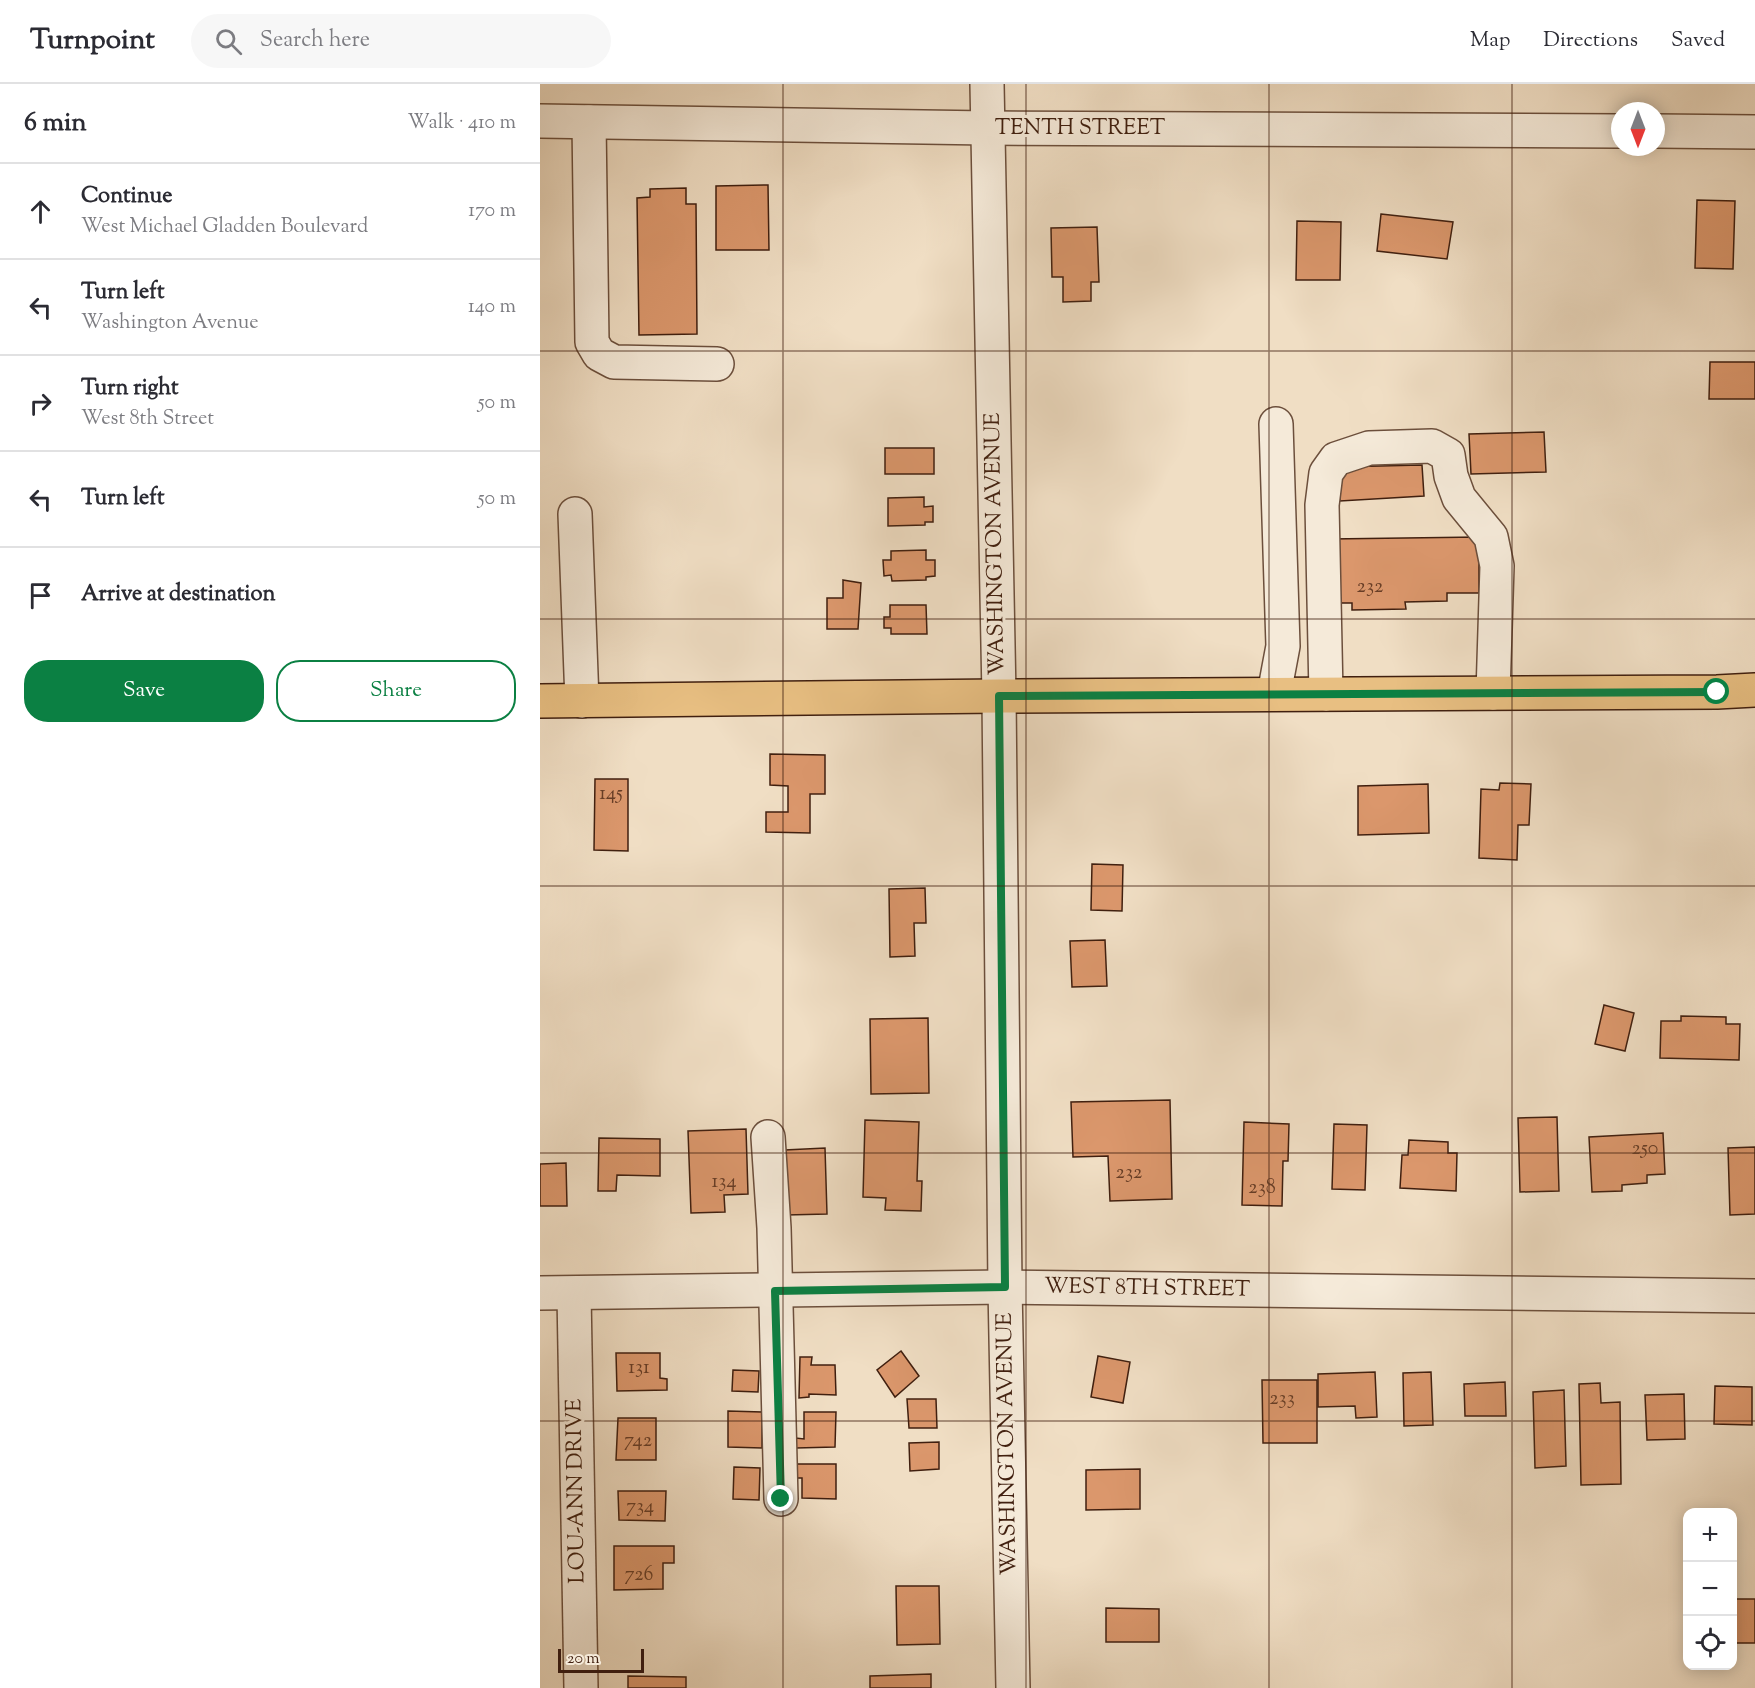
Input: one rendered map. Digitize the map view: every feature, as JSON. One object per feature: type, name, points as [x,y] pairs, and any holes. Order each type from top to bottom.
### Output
[{"type":"main road","points":[[540,701],[1755,690]]},
{"type":"street","name":"WASHINGTON AVENUE","points":[[987,84],[999,696],[1005,1287],[1013,1688]]},
{"type":"street","name":"TENTH STREET","points":[[540,122],[988,128],[1611,131]]},
{"type":"street","points":[[589,122],[592,342],[599,354],[614,362],[717,364]]},
{"type":"street","points":[[1665,131],[1755,132]]},
{"type":"street","points":[[1274,694],[1283,646],[1276,424]]},
{"type":"street","points":[[1326,694],[1322,505],[1326,473],[1335,459],[1369,448],[1432,446],[1448,455],[1451,476],[1459,498],[1491,537],[1497,566],[1493,693]]},
{"type":"street","points":[[575,514],[582,701]]},
{"type":"street","points":[[768,1137],[774,1228],[781,1499]]},
{"type":"street","name":"WEST 8TH STREET","points":[[540,1293],[1005,1287],[1755,1296]]},
{"type":"street","name":"LOU-ANN DRIVE","points":[[574,1294],[581,1688]]},
{"type":"building","points":[[768,185],[769,250],[716,250],[716,186]]},
{"type":"building","points":[[686,188],[686,204],[696,204],[697,334],[639,335],[637,198],[650,197],[650,189]]},
{"type":"building","points":[[1697,200],[1735,201],[1733,269],[1695,268]]},
{"type":"building","points":[[1381,214],[1453,222],[1447,259],[1377,251]]},
{"type":"building","points":[[1297,221],[1341,222],[1340,280],[1296,280]]},
{"type":"building","points":[[1097,227],[1099,282],[1091,282],[1091,301],[1063,302],[1063,277],[1052,277],[1051,228]]},
{"type":"building","points":[[1710,362],[1755,362],[1755,399],[1709,399]]},
{"type":"building","points":[[1544,432],[1546,472],[1471,474],[1469,434]]},
{"type":"building","points":[[885,448],[934,448],[934,474],[885,474]]},
{"type":"building","points":[[1422,465],[1424,496],[1340,501],[1337,467]]},
{"type":"building","points":[[924,497],[924,507],[933,506],[933,522],[925,522],[925,525],[888,526],[888,498]]},
{"type":"building","points":[[1479,537],[1479,593],[1447,593],[1447,601],[1405,602],[1406,609],[1352,610],[1352,603],[1331,603],[1330,539]]},
{"type":"building","points":[[926,550],[926,560],[935,560],[935,576],[926,577],[926,580],[892,581],[891,575],[884,576],[883,560],[891,560],[891,551]]},
{"type":"building","points":[[843,580],[861,583],[858,629],[827,629],[827,598],[843,598]]},
{"type":"building","points":[[890,605],[926,605],[927,634],[891,634],[891,628],[884,628],[884,617],[890,617]]},
{"type":"building","points":[[770,754],[825,755],[825,794],[810,794],[810,833],[766,832],[766,812],[788,812],[788,786],[770,785]]},
{"type":"building","points":[[595,779],[628,779],[628,851],[594,850]]},
{"type":"building","points":[[1500,783],[1531,784],[1529,825],[1518,825],[1517,860],[1479,858],[1481,789],[1499,790]]},
{"type":"building","points":[[1428,784],[1429,833],[1358,835],[1358,786]]},
{"type":"building","points":[[1092,864],[1123,865],[1122,911],[1091,910]]},
{"type":"building","points":[[925,888],[926,923],[914,923],[915,956],[890,957],[889,889]]},
{"type":"building","points":[[1105,940],[1107,986],[1072,987],[1070,941]]},
{"type":"building","points":[[1604,1005],[1634,1013],[1625,1051],[1595,1044]]},
{"type":"building","points":[[1681,1016],[1726,1017],[1726,1024],[1740,1024],[1739,1060],[1660,1058],[1661,1021],[1681,1021]]},
{"type":"building","points":[[928,1018],[929,1093],[871,1094],[870,1019]]},
{"type":"building","points":[[1170,1100],[1172,1199],[1110,1201],[1108,1156],[1073,1157],[1071,1102]]},
{"type":"building","points":[[1557,1117],[1559,1191],[1520,1192],[1518,1118]]},
{"type":"building","points":[[865,1120],[919,1122],[917,1181],[922,1181],[921,1211],[885,1210],[886,1198],[863,1197]]},
{"type":"building","points":[[1244,1122],[1289,1124],[1288,1161],[1283,1161],[1282,1206],[1242,1205]]},
{"type":"building","points":[[1334,1124],[1367,1125],[1365,1190],[1332,1189]]},
{"type":"building","points":[[746,1129],[748,1194],[724,1195],[725,1212],[691,1213],[688,1131]]},
{"type":"building","points":[[1663,1133],[1665,1174],[1647,1175],[1647,1183],[1622,1185],[1622,1191],[1592,1192],[1589,1137]]},
{"type":"building","points":[[599,1138],[660,1139],[660,1176],[617,1175],[616,1191],[598,1191]]},
{"type":"building","points":[[1409,1140],[1448,1142],[1448,1153],[1457,1153],[1456,1191],[1400,1188],[1402,1155],[1408,1155]]},
{"type":"building","points":[[1755,1147],[1755,1214],[1730,1215],[1728,1148]]},
{"type":"building","points":[[825,1148],[827,1214],[786,1215],[785,1150]]},
{"type":"building","points":[[566,1163],[567,1206],[540,1206],[540,1164]]},
{"type":"building","points":[[901,1351],[919,1376],[895,1397],[877,1370]]},
{"type":"building","points":[[616,1353],[660,1353],[660,1378],[667,1379],[667,1390],[617,1391]]},
{"type":"building","points":[[1098,1356],[1130,1362],[1123,1403],[1091,1397]]},
{"type":"building","points":[[800,1357],[812,1357],[811,1365],[835,1365],[836,1395],[809,1394],[809,1397],[799,1398]]},
{"type":"building","points":[[733,1370],[759,1371],[758,1392],[732,1391]]},
{"type":"building","points":[[1375,1372],[1377,1417],[1356,1418],[1355,1406],[1318,1407],[1318,1374]]},
{"type":"building","points":[[1431,1372],[1433,1425],[1404,1426],[1403,1373]]},
{"type":"building","points":[[1262,1380],[1317,1380],[1317,1443],[1263,1443]]},
{"type":"building","points":[[1505,1382],[1506,1416],[1465,1416],[1464,1384]]},
{"type":"building","points":[[1600,1383],[1601,1403],[1620,1402],[1621,1484],[1581,1485],[1579,1384]]},
{"type":"building","points":[[1715,1386],[1752,1387],[1752,1425],[1714,1424]]},
{"type":"building","points":[[1564,1390],[1566,1466],[1535,1468],[1533,1392]]},
{"type":"building","points":[[1684,1394],[1685,1439],[1647,1440],[1645,1395]]},
{"type":"building","points":[[907,1399],[936,1399],[937,1428],[909,1428]]},
{"type":"building","points":[[728,1411],[762,1412],[762,1448],[728,1447]]},
{"type":"building","points":[[804,1412],[836,1412],[835,1447],[796,1448],[796,1438],[804,1439]]},
{"type":"building","points":[[618,1418],[656,1418],[656,1460],[616,1460]]},
{"type":"building","points":[[939,1442],[939,1469],[910,1471],[909,1443]]},
{"type":"building","points":[[797,1464],[836,1464],[836,1499],[802,1498],[802,1478],[797,1478]]},
{"type":"building","points":[[734,1467],[760,1468],[759,1500],[733,1499]]},
{"type":"building","points":[[1140,1469],[1140,1509],[1086,1510],[1086,1470]]},
{"type":"building","points":[[618,1491],[666,1491],[665,1521],[619,1520]]},
{"type":"building","points":[[614,1546],[674,1546],[674,1563],[663,1563],[663,1589],[614,1590]]},
{"type":"building","points":[[896,1586],[939,1586],[940,1644],[897,1645]]},
{"type":"building","points":[[1737,1599],[1755,1599],[1755,1643],[1737,1643]]},
{"type":"building","points":[[1106,1608],[1159,1609],[1159,1642],[1106,1642]]},
{"type":"building","points":[[931,1674],[931,1688],[870,1688],[870,1676]]},
{"type":"building","points":[[628,1676],[686,1677],[686,1688],[628,1688]]},
{"type":"route","points":[[781,1499],[775,1291],[1005,1287],[999,696],[1717,692]]}]
